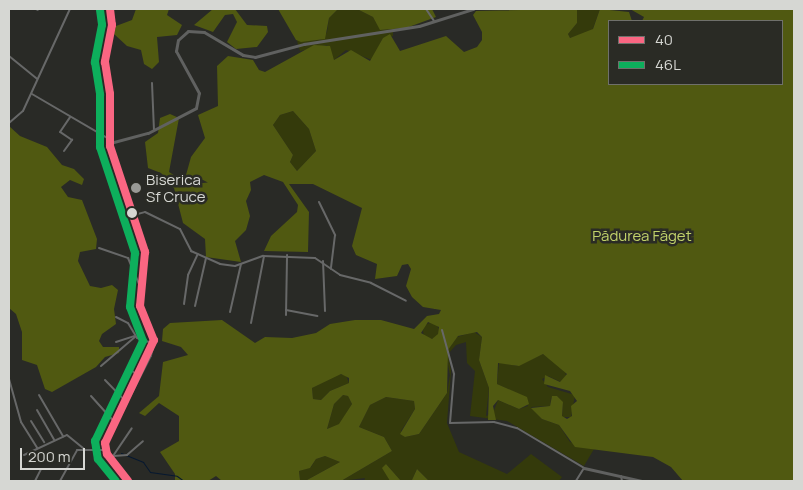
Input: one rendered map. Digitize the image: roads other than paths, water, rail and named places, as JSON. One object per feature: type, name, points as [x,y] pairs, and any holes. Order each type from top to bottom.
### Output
[{"type":"main road","points":[[110,9],[112,25],[105,56],[109,141],[146,257],[141,289],[141,310],[154,343],[125,401],[105,450],[113,457],[128,481]]},
{"type":"main road","points":[[109,141],[154,130],[192,111],[199,101],[198,92],[176,53],[178,40],[188,31],[201,32],[243,56],[253,57],[434,21],[473,9]]},
{"type":"main road","points":[[584,468],[642,481]]},
{"type":"street","points":[[9,123],[23,111],[70,9]]},
{"type":"street","points":[[426,9],[434,21]]},
{"type":"street","points":[[9,56],[37,80]]},
{"type":"street","points":[[152,83],[154,130]]},
{"type":"street","points":[[32,94],[109,141]]},
{"type":"street","points":[[64,151],[72,140],[60,132],[70,117]]},
{"type":"street","points":[[319,202],[335,235],[331,269]]},
{"type":"street","points":[[134,215],[145,212],[180,229],[187,246],[206,258],[228,266],[241,264],[264,256],[287,255],[323,260],[331,269],[406,301]]},
{"type":"street","points":[[100,248],[128,258],[141,289]]},
{"type":"street","points":[[184,304],[188,275],[198,254]]},
{"type":"street","points":[[286,315],[287,255]]},
{"type":"street","points":[[251,323],[264,256]]},
{"type":"street","points":[[195,306],[206,258]]},
{"type":"street","points":[[323,260],[325,311]]},
{"type":"street","points":[[230,312],[241,264]]},
{"type":"street","points":[[286,310],[317,316]]},
{"type":"street","points":[[116,317],[128,323],[135,337]]},
{"type":"street","points":[[442,330],[453,366],[452,424],[511,425],[584,468],[576,481]]},
{"type":"street","points":[[101,366],[135,337]]},
{"type":"street","points":[[116,342],[135,337],[154,343]]},
{"type":"street","points":[[129,368],[138,376]]},
{"type":"street","points":[[9,379],[21,422],[36,448]]},
{"type":"street","points":[[105,380],[125,401]]},
{"type":"street","points":[[39,395],[64,436]]},
{"type":"street","points":[[91,396],[115,423]]},
{"type":"street","points":[[37,410],[54,441]]},
{"type":"street","points":[[31,421],[44,443]]},
{"type":"street","points":[[113,457],[132,428]]},
{"type":"street","points":[[24,456],[44,443],[64,436],[69,436],[83,448]]},
{"type":"street","points":[[113,457],[127,455],[143,441]]},
{"type":"street","points":[[60,481],[77,450],[83,448],[105,450]]},
{"type":"street","points":[[35,481],[41,469]]},
{"type":"street","points":[[621,476],[622,481]]},
{"type":"waterway","points":[[121,453],[143,462],[150,472],[177,476],[184,481]]},
{"type":"place","name":"Biserica Sf Cruce","points":[[136,188]]},
{"type":"park label","name":"Pădurea Făget","points":[[642,236]]}]
